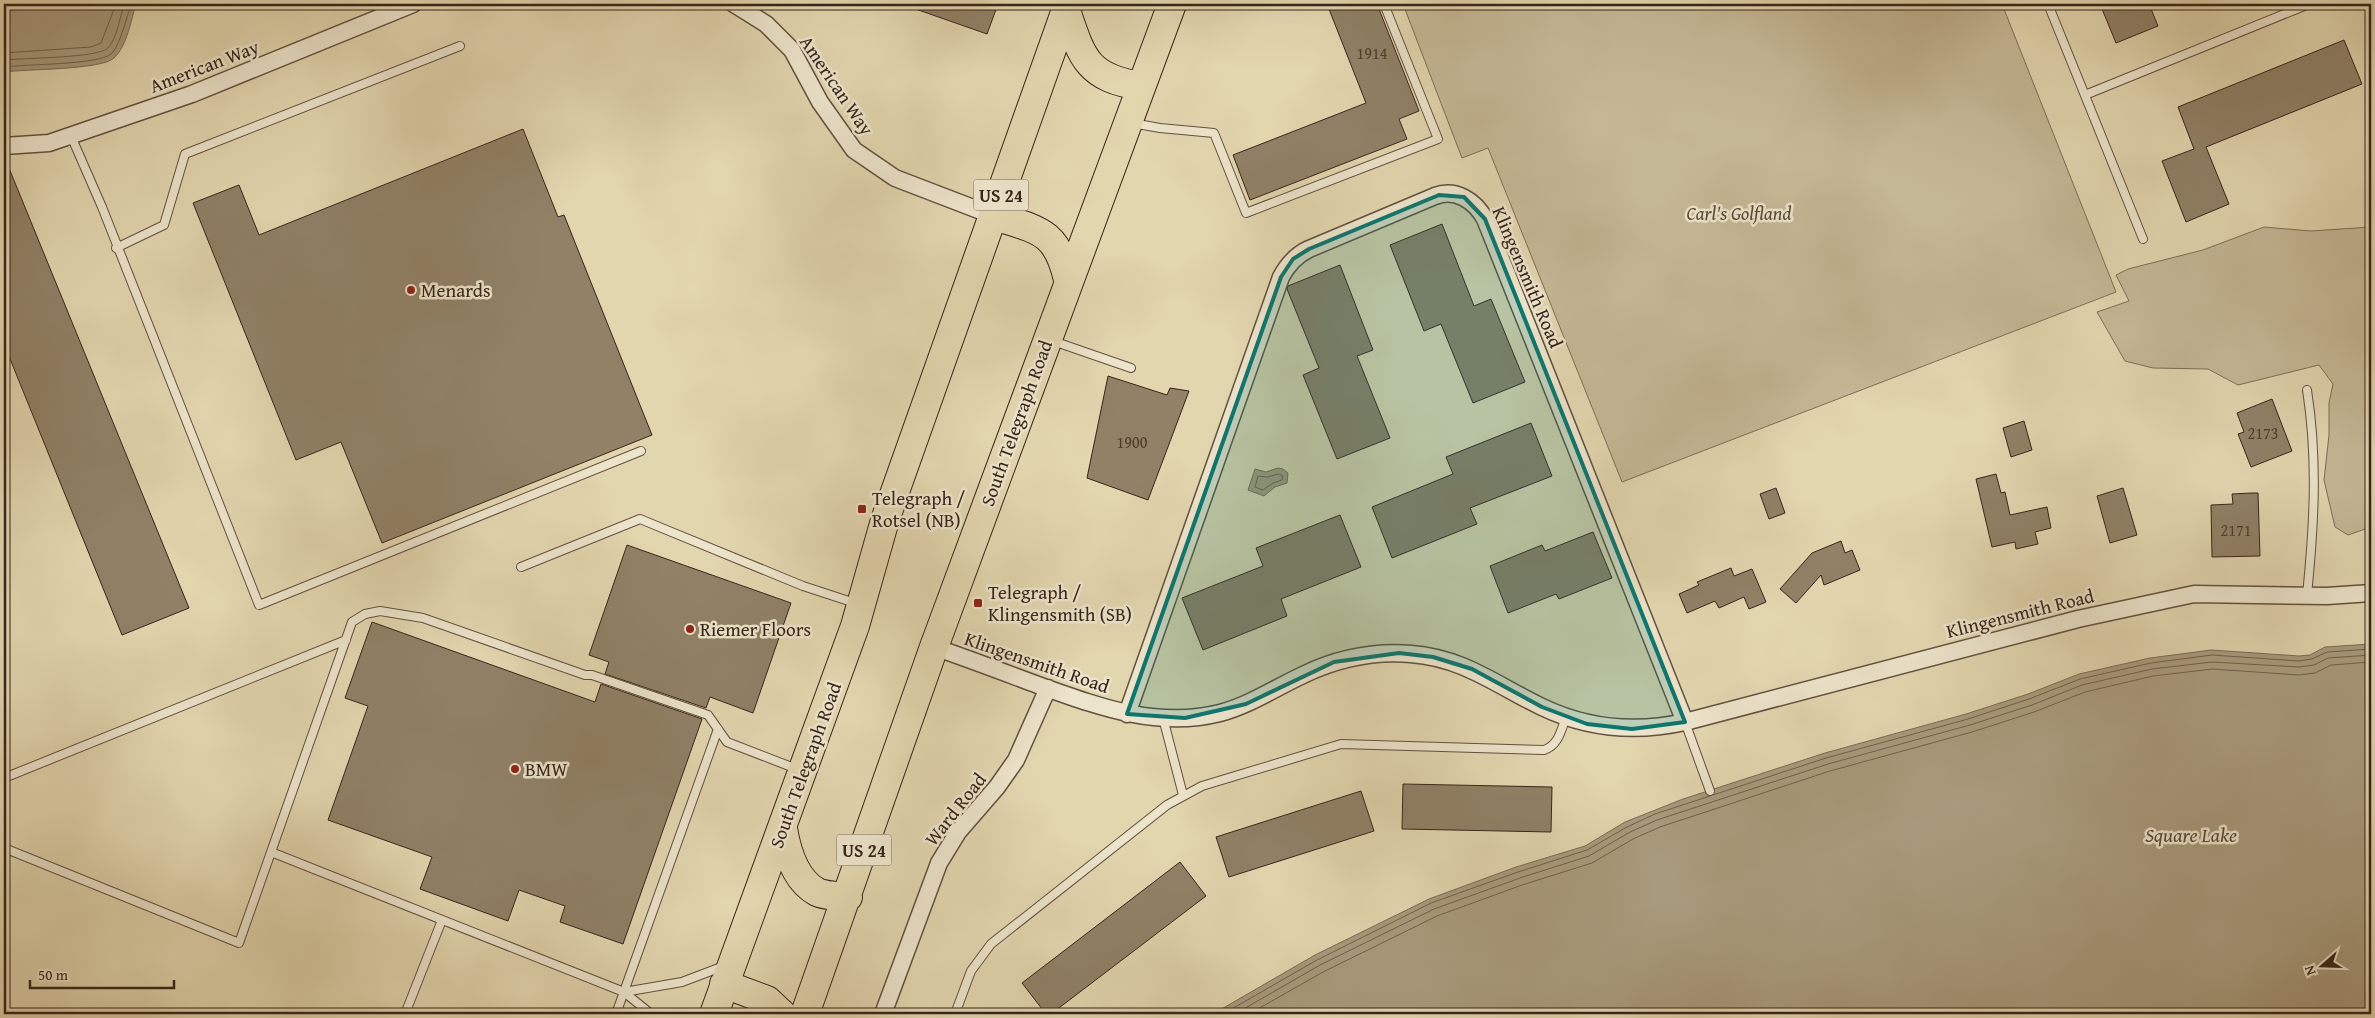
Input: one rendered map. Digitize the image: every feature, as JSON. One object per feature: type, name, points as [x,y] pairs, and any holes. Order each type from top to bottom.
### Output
[{"type":"highway","name":"South Telegraph Road","points":[[805,1014],[848,897],[934,647],[1068,280],[1172,4]]},
{"type":"highway","name":"South Telegraph Road","points":[[714,1014],[862,605],[885,520],[1067,7]]},
{"type":"highway","points":[[1067,7],[1079,48],[1089,64],[1103,75],[1120,82],[1141,86]]},
{"type":"highway","points":[[994,216],[1046,235],[1056,245],[1068,280]]},
{"type":"highway","points":[[782,829],[786,848],[793,865],[804,880],[818,892],[848,897]]},
{"type":"highway","points":[[729,973],[767,1000],[782,1014]]},
{"type":"street","name":"American Way","points":[[4,146],[49,143],[71,136],[192,94],[414,4]]},
{"type":"street","name":"American Way","points":[[734,4],[766,24],[792,50],[820,102],[854,150],[895,178],[994,216]]},
{"type":"street","name":"Klingensmith Road","points":[[1127,714],[1281,277],[1286,268],[1297,256],[1309,248],[1435,196],[1448,194],[1469,200],[1485,219],[1685,722]]},
{"type":"street","name":"Klingensmith Road","points":[[934,647],[1127,714],[1163,718],[1197,717],[1219,713],[1246,704],[1303,675],[1334,662],[1370,655],[1399,653],[1433,657],[1472,669],[1542,707],[1566,717],[1594,725],[1622,729],[1650,728],[1685,722],[2078,619],[2194,594],[2307,595],[2371,593]]},
{"type":"street","name":"Ward Road","points":[[883,1014],[939,863],[958,832],[997,787],[1016,760],[1048,688]]},
{"type":"lane","points":[[1127,122],[1160,128],[1214,132],[1246,213],[1438,139],[1384,4]]},
{"type":"lane","points":[[2048,4],[2142,239]]},
{"type":"lane","points":[[2084,94],[2308,4]]},
{"type":"lane","points":[[116,248],[164,225],[185,154],[460,46]]},
{"type":"lane","points":[[71,136],[259,605],[641,451]]},
{"type":"lane","points":[[1047,338],[1131,368]]},
{"type":"lane","points":[[2307,390],[2313,428],[2314,517],[2307,595]]},
{"type":"lane","points":[[521,567],[640,520],[803,586],[862,605]]},
{"type":"lane","points":[[4,848],[239,943],[352,622],[365,614],[380,611],[424,618],[585,675],[592,675],[708,715],[727,742],[803,771]]},
{"type":"lane","points":[[4,778],[346,640]]},
{"type":"lane","points":[[955,1014],[971,971],[991,944],[1167,805],[1183,795],[1211,783],[1341,744],[1544,750],[1553,746],[1557,741],[1566,717]]},
{"type":"lane","points":[[1163,718],[1183,795]]},
{"type":"lane","points":[[1685,722],[1710,791]]},
{"type":"lane","points":[[616,1014],[718,729]]},
{"type":"lane","points":[[271,852],[624,992],[651,1014]]},
{"type":"lane","points":[[405,1014],[442,920]]},
{"type":"lane","points":[[624,992],[729,973]]},
{"type":"highlighted area","points":[[1439,195],[1464,197],[1485,219],[1685,722],[1632,729],[1587,724],[1542,707],[1472,669],[1433,657],[1399,653],[1334,662],[1246,704],[1185,718],[1127,714],[1281,277],[1293,259],[1309,249]]},
{"type":"green space","name":"Carl's Golfland","points":[[1403,4],[2002,4],[2116,292],[1622,482],[1488,148],[1462,158]]},
{"type":"green space","points":[[2264,227],[2311,231],[2371,227],[2371,527],[2348,535],[2335,527],[2324,480],[2329,435],[2329,403],[2333,384],[2319,365],[2238,385],[2208,369],[2153,368],[2125,361],[2097,312],[2129,301],[2116,275],[2128,269],[2203,250]]},
{"type":"water","points":[[4,4],[136,4],[122,47],[114,58],[106,62],[79,67],[4,72]]},
{"type":"water","points":[[1278,468],[1288,473],[1287,483],[1275,487],[1264,496],[1248,490],[1255,469],[1266,472]]},
{"type":"water","name":"Square Lake","points":[[2371,644],[2371,1014],[1213,1014],[1315,955],[1429,899],[1516,867],[1585,846],[1625,822],[1683,799],[1825,753],[1966,714],[2028,694],[2079,674],[2150,658],[2211,650],[2299,656],[2310,655],[2325,647]]},
{"type":"building","points":[[907,4],[998,4],[987,34],[907,6]]},
{"type":"building","points":[[1327,4],[1377,4],[1419,111],[1399,119],[1407,139],[1250,200],[1233,155],[1366,103]]},
{"type":"building","points":[[2100,4],[2149,4],[2158,26],[2116,43]]},
{"type":"building","points":[[2344,40],[2362,84],[2206,147],[2229,204],[2186,222],[2162,161],[2194,149],[2178,107]]},
{"type":"building","name":"Menards","points":[[523,129],[558,217],[564,215],[652,435],[382,543],[341,442],[296,460],[193,203],[239,185],[259,235]]},
{"type":"building","points":[[4,156],[189,608],[122,635],[4,344]]},
{"type":"building","points":[[1442,224],[1474,306],[1491,299],[1525,382],[1473,403],[1441,324],[1424,331],[1390,245]]},
{"type":"building","points":[[1340,265],[1373,350],[1357,356],[1390,438],[1337,459],[1303,375],[1319,368],[1287,289],[1288,286]]},
{"type":"building","points":[[1108,376],[1167,395],[1170,388],[1189,391],[1148,500],[1087,478]]},
{"type":"building","points":[[2272,399],[2292,451],[2251,467],[2238,434],[2244,432],[2237,413]]},
{"type":"building","points":[[2024,421],[2032,450],[2011,457],[2003,428]]},
{"type":"building","points":[[1531,423],[1552,476],[1470,508],[1477,524],[1392,558],[1372,507],[1453,474],[1446,457]]},
{"type":"building","points":[[1996,474],[2001,493],[2005,492],[2010,515],[2047,507],[2051,528],[2035,532],[2038,544],[2016,549],[2015,542],[1992,547],[1976,479]]},
{"type":"building","points":[[1776,488],[1785,513],[1769,519],[1760,494]]},
{"type":"building","points":[[2123,488],[2137,535],[2110,543],[2097,496]]},
{"type":"building","points":[[2258,493],[2260,556],[2212,557],[2211,505],[2233,504],[2232,494]]},
{"type":"building","points":[[1340,515],[1361,567],[1281,599],[1287,616],[1203,650],[1182,598],[1263,566],[1256,548]]},
{"type":"building","points":[[1593,532],[1612,578],[1559,599],[1556,594],[1508,613],[1490,566],[1542,545],[1545,551]]},
{"type":"building","points":[[1841,541],[1845,553],[1852,550],[1860,570],[1824,585],[1821,575],[1796,603],[1780,589],[1812,553]]},
{"type":"building","name":"Riemer Floors","points":[[627,545],[791,603],[753,713],[710,697],[706,708],[605,674],[609,662],[589,655]]},
{"type":"building","points":[[1731,568],[1734,576],[1752,569],[1766,602],[1749,609],[1744,597],[1719,608],[1715,601],[1687,613],[1679,594],[1699,585],[1697,582]]},
{"type":"building","name":"BMW","points":[[372,622],[595,702],[601,684],[702,719],[623,944],[560,922],[565,906],[519,890],[508,921],[420,889],[432,857],[328,820],[368,706],[345,698]]},
{"type":"building","points":[[1403,784],[1552,787],[1551,832],[1402,829]]},
{"type":"building","points":[[1361,791],[1374,831],[1229,877],[1216,837]]},
{"type":"building","points":[[1180,862],[1206,896],[1051,1014],[1046,1014],[1022,983]]},
{"type":"place","name":"Menards","points":[[411,290]]},
{"type":"place","name":"Telegraph / Rotsel (NB)","points":[[862,509]]},
{"type":"place","name":"Telegraph / Klingensmith (SB)","points":[[978,603]]},
{"type":"place","name":"Riemer Floors","points":[[690,629]]},
{"type":"place","name":"BMW","points":[[515,769]]}]
